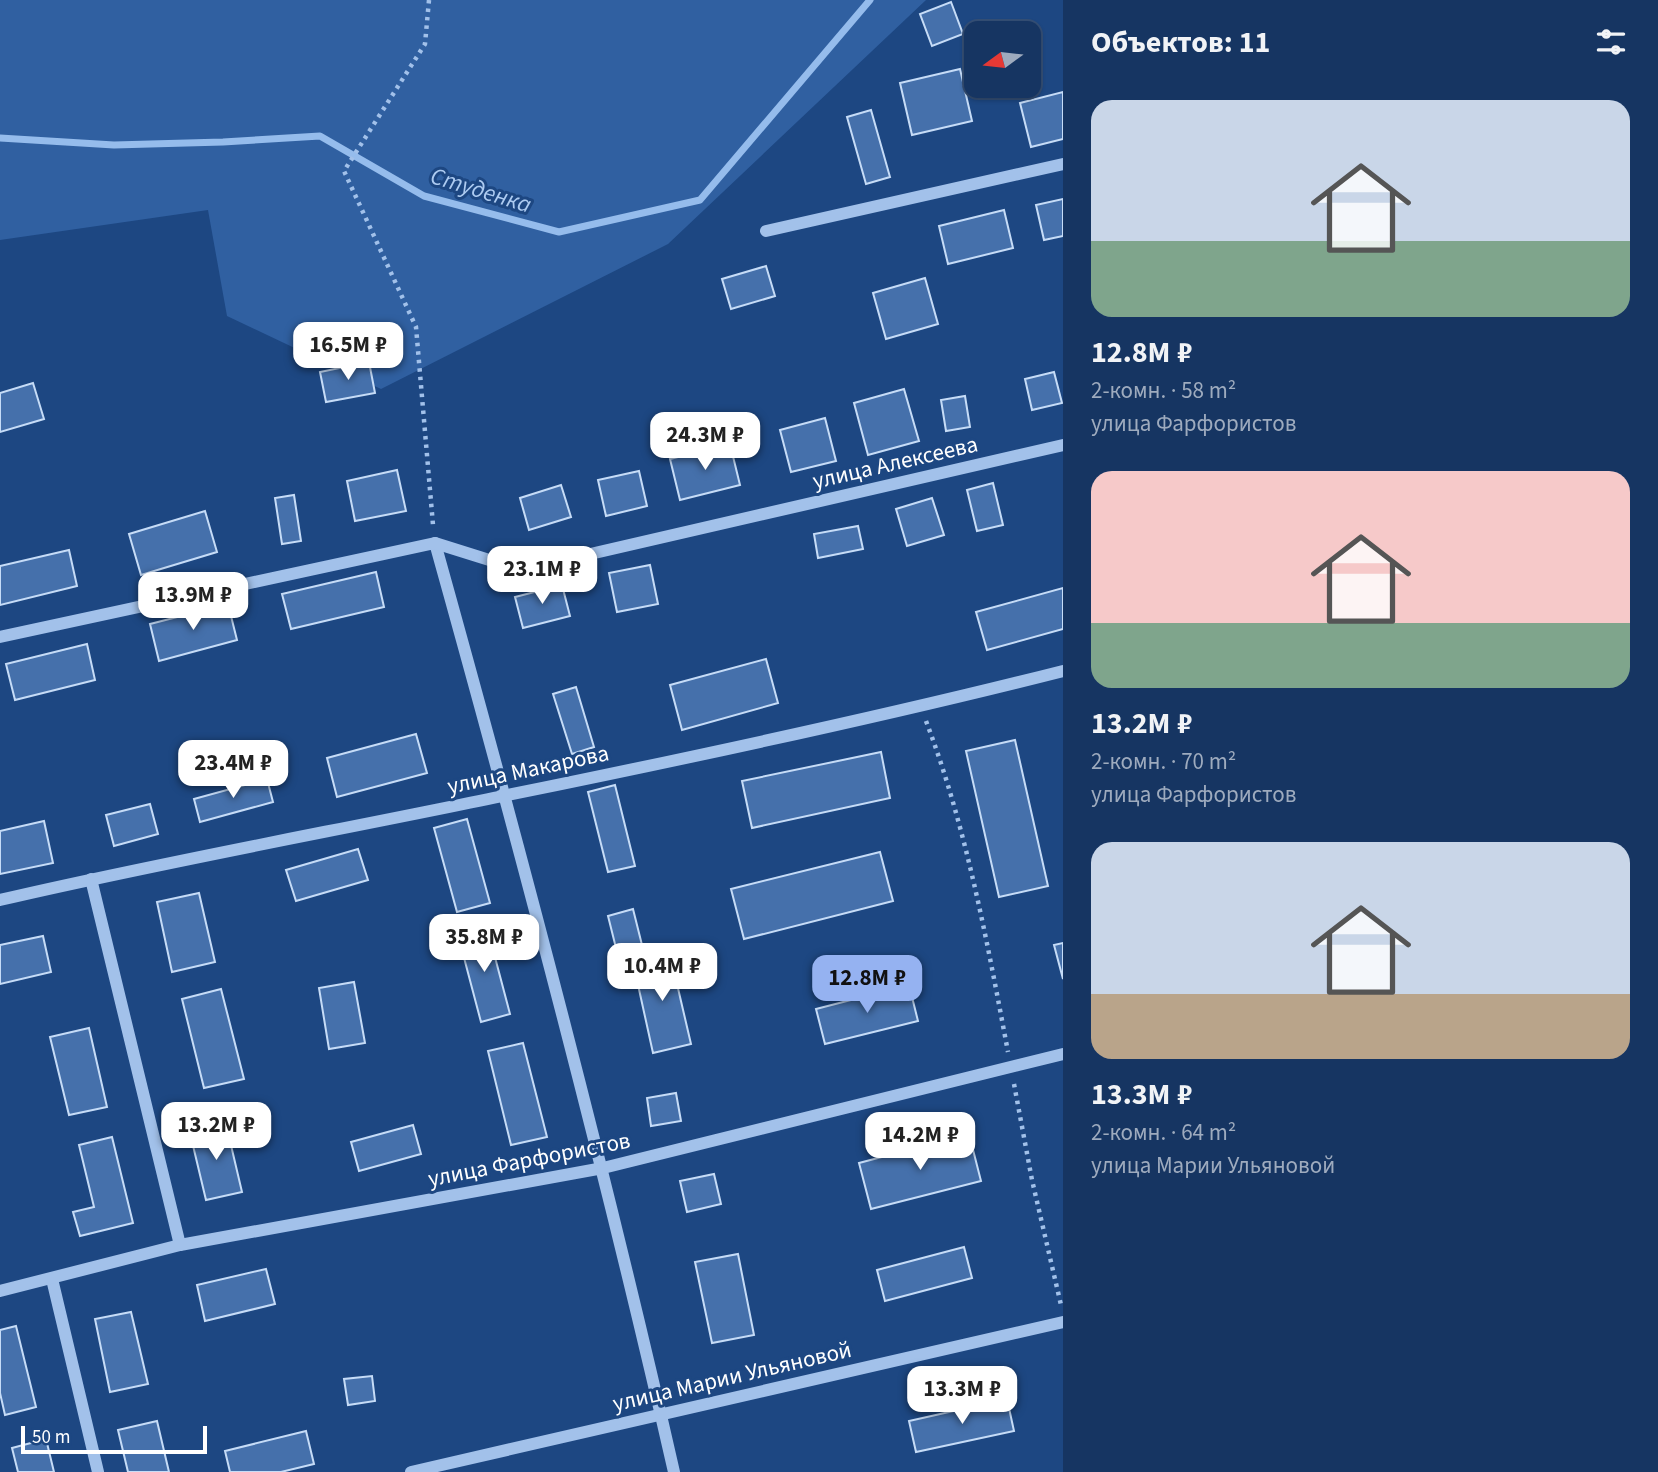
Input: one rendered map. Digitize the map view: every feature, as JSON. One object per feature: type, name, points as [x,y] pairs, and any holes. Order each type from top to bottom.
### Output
[{"type":"street","points":[[766,231],[1063,164]]},
{"type":"street","name":"улица Алексеева","points":[[0,637],[435,543],[521,570],[1063,445]]},
{"type":"street","points":[[435,543],[603,1168],[674,1472]]},
{"type":"street","name":"улица Макарова","points":[[0,900],[921,707],[1063,671]]},
{"type":"street","points":[[91,879],[180,1245]]},
{"type":"street","name":"улица Фарфористов","points":[[0,1291],[180,1245],[603,1168],[1063,1054]]},
{"type":"street","points":[[52,1279],[98,1472]]},
{"type":"street","name":"улица Марии Ульяновой","points":[[411,1472],[1063,1322]]},
{"type":"path","points":[[429,0],[425,44],[344,171],[416,327],[435,543]]},
{"type":"path","points":[[921,707],[946,771],[990,956],[1032,1180],[1063,1312]]},
{"type":"shaded area","points":[[0,0],[926,0],[668,244],[381,389],[227,316],[208,210],[0,240]]},
{"type":"building","points":[[951,2],[963,34],[932,46],[920,14]]},
{"type":"building","points":[[960,69],[964,98],[967,98],[972,121],[912,135],[900,83]]},
{"type":"building","points":[[1063,92],[1063,139],[1031,147],[1020,103]]},
{"type":"building","points":[[871,110],[890,177],[866,184],[847,117]]},
{"type":"building","points":[[1063,199],[1063,236],[1044,240],[1036,205]]},
{"type":"building","points":[[1004,210],[1013,248],[948,264],[939,226]]},
{"type":"building","points":[[766,266],[775,296],[731,309],[722,279]]},
{"type":"building","points":[[925,278],[938,324],[886,339],[873,293]]},
{"type":"building","points":[[369,362],[375,393],[326,402],[320,372]]},
{"type":"building","points":[[1054,372],[1062,403],[1032,410],[1025,379]]},
{"type":"building","points":[[33,383],[44,419],[0,432],[0,393]]},
{"type":"building","points":[[904,389],[919,441],[868,455],[854,403]]},
{"type":"building","points":[[965,396],[970,427],[946,431],[941,400]]},
{"type":"building","points":[[825,418],[836,461],[791,472],[780,430]]},
{"type":"building","points":[[730,444],[740,485],[680,500],[670,459]]},
{"type":"building","points":[[397,470],[406,511],[355,521],[347,481]]},
{"type":"building","points":[[639,471],[647,506],[606,516],[598,480]]},
{"type":"building","points":[[993,483],[1003,525],[977,531],[967,490]]},
{"type":"building","points":[[561,485],[571,517],[529,530],[520,498]]},
{"type":"building","points":[[294,495],[301,541],[282,544],[275,498]]},
{"type":"building","points":[[932,498],[944,535],[907,546],[896,509]]},
{"type":"building","points":[[205,511],[217,552],[141,575],[129,534]]},
{"type":"building","points":[[858,526],[863,549],[818,558],[814,534]]},
{"type":"building","points":[[69,550],[77,586],[0,605],[0,566]]},
{"type":"building","points":[[650,565],[658,604],[617,612],[609,573]]},
{"type":"building","points":[[376,572],[384,607],[291,629],[282,594]]},
{"type":"building","points":[[562,585],[570,616],[523,628],[515,597]]},
{"type":"building","points":[[1063,588],[1063,629],[987,650],[976,612]]},
{"type":"building","points":[[228,604],[237,640],[159,661],[150,624]]},
{"type":"building","points":[[87,644],[95,680],[15,700],[6,664]]},
{"type":"building","points":[[766,659],[778,703],[682,730],[670,685]]},
{"type":"building","points":[[576,687],[594,747],[572,754],[553,694]]},
{"type":"building","points":[[416,734],[427,773],[337,797],[327,758]]},
{"type":"building","points":[[1015,740],[1048,886],[999,897],[966,751]]},
{"type":"building","points":[[881,752],[890,798],[752,828],[742,781]]},
{"type":"building","points":[[267,779],[273,802],[200,822],[194,799]]},
{"type":"building","points":[[615,785],[635,866],[608,872],[588,792]]},
{"type":"building","points":[[150,804],[158,834],[114,846],[106,815]]},
{"type":"building","points":[[467,819],[490,903],[457,912],[434,828]]},
{"type":"building","points":[[44,821],[53,863],[0,874],[0,831]]},
{"type":"building","points":[[358,849],[368,880],[296,901],[286,870]]},
{"type":"building","points":[[880,852],[893,901],[744,939],[731,889]]},
{"type":"building","points":[[199,893],[215,962],[172,972],[157,902]]},
{"type":"building","points":[[633,909],[642,945],[617,952],[608,916]]},
{"type":"building","points":[[487,927],[510,1014],[481,1022],[458,935]]},
{"type":"building","points":[[43,936],[51,972],[0,984],[0,945]]},
{"type":"building","points":[[1063,943],[1063,979],[1054,945]]},
{"type":"building","points":[[670,954],[691,1044],[653,1053],[633,962]]},
{"type":"building","points":[[354,982],[365,1043],[329,1049],[319,988]]},
{"type":"building","points":[[909,985],[918,1021],[825,1044],[816,1009]]},
{"type":"building","points":[[221,989],[244,1079],[204,1088],[182,999]]},
{"type":"building","points":[[89,1028],[107,1107],[69,1115],[50,1037]]},
{"type":"building","points":[[523,1043],[547,1137],[511,1145],[488,1051]]},
{"type":"building","points":[[676,1093],[681,1121],[651,1126],[647,1098]]},
{"type":"building","points":[[226,1124],[242,1192],[206,1200],[190,1133]]},
{"type":"building","points":[[413,1125],[421,1154],[359,1171],[351,1142]]},
{"type":"building","points":[[969,1134],[981,1181],[871,1209],[859,1163]]},
{"type":"building","points":[[112,1137],[133,1223],[80,1236],[73,1212],[94,1207],[79,1145]]},
{"type":"building","points":[[714,1174],[721,1204],[687,1212],[680,1181]]},
{"type":"building","points":[[964,1247],[972,1278],[885,1301],[877,1270]]},
{"type":"building","points":[[738,1254],[754,1335],[712,1343],[695,1262]]},
{"type":"building","points":[[266,1269],[275,1304],[205,1321],[197,1285]]},
{"type":"building","points":[[131,1312],[148,1384],[110,1392],[95,1319]]},
{"type":"building","points":[[16,1326],[36,1407],[5,1415],[0,1393],[0,1330]]},
{"type":"building","points":[[372,1376],[375,1401],[348,1405],[344,1379]]},
{"type":"building","points":[[1007,1399],[1014,1431],[916,1452],[909,1421]]},
{"type":"building","points":[[157,1421],[169,1472],[128,1472],[118,1430]]},
{"type":"building","points":[[306,1431],[314,1464],[281,1472],[230,1472],[225,1451]]},
{"type":"building","points":[[46,1439],[54,1472],[18,1472],[12,1448]]},
{"type":"waterway","name":"Студенка","points":[[0,138],[114,145],[320,136],[424,196],[559,232],[700,200],[870,0]]}]
